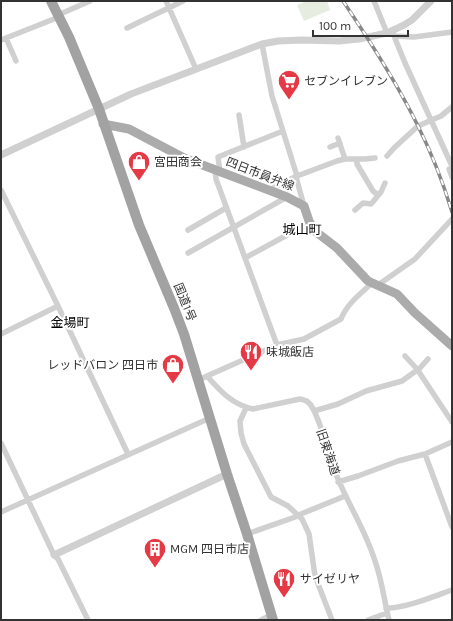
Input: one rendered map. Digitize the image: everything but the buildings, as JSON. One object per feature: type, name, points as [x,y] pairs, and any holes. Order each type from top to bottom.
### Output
[{"type":"highway","name":"国道1号","points":[[51,1],[99,109],[139,226],[203,378],[210,418],[226,474],[247,534],[272,618]]},
{"type":"main road","name":"四日市員弁線","points":[[103,124],[129,129],[184,158],[287,196],[304,206]]},
{"type":"main road","points":[[304,206],[311,225],[337,248],[360,274],[375,284],[397,294],[415,313],[452,346]]},
{"type":"street","points":[[16,61],[4,39],[90,1]]},
{"type":"street","points":[[166,1],[196,69]]},
{"type":"street","points":[[127,28],[183,1]]},
{"type":"street","points":[[374,1],[391,33],[432,120],[452,166],[450,169],[452,177]]},
{"type":"street","points":[[391,33],[412,20],[431,1]]},
{"type":"street","points":[[1,155],[131,94],[262,44],[278,41],[302,40],[339,41],[391,33],[414,37],[452,32]]},
{"type":"street","points":[[262,44],[272,96],[297,176],[304,206]]},
{"type":"street","points":[[388,156],[394,148],[418,126],[442,116],[452,107]]},
{"type":"street","points":[[239,114],[244,147]]},
{"type":"street","points":[[277,345],[216,179],[218,157],[283,131]]},
{"type":"street","points":[[330,147],[339,141],[345,159]]},
{"type":"street","points":[[269,190],[297,176],[345,159],[375,158]]},
{"type":"street","points":[[357,159],[357,164],[374,192],[378,195]]},
{"type":"street","points":[[355,210],[363,203],[371,204],[385,183]]},
{"type":"street","points":[[1,190],[128,454]]},
{"type":"street","points":[[188,253],[234,228],[287,196]]},
{"type":"street","points":[[188,230],[226,208]]},
{"type":"street","points":[[428,359],[402,381],[366,391],[338,404],[314,411],[307,401],[300,399],[253,410],[246,408],[237,404],[203,378],[277,345],[304,339],[341,319],[349,305],[375,284],[415,259],[452,218]]},
{"type":"street","points":[[245,258],[287,235],[311,225]]},
{"type":"street","points":[[1,334],[58,306]]},
{"type":"street","points":[[405,356],[417,369],[452,422]]},
{"type":"street","points":[[246,408],[240,421],[242,438],[271,497],[283,502],[302,519],[308,534],[312,564],[332,620]]},
{"type":"street","name":"旧東海道","points":[[314,411],[338,482],[362,527],[375,560],[388,620]]},
{"type":"street","points":[[1,512],[210,418]]},
{"type":"street","points":[[338,482],[398,461],[425,454],[452,442]]},
{"type":"street","points":[[1,443],[54,555],[58,559],[88,620]]},
{"type":"street","points":[[425,454],[452,527]]},
{"type":"street","points":[[54,555],[226,474]]},
{"type":"street","points":[[247,534],[298,516],[345,496]]},
{"type":"street","points":[[368,620],[391,608],[410,604],[452,590]]},
{"type":"street","points":[[261,620],[272,618]]},
{"type":"shaded area","points":[[307,1],[327,1],[330,10],[304,21],[297,5]]},
{"type":"railway","points":[[343,1],[383,62],[410,110],[433,158],[452,212]]},
{"type":"place","name":"セブンイレブン","points":[[289,100]]},
{"type":"place","name":"宮田商会","points":[[139,182]]},
{"type":"place","name":"味城飯店","points":[[251,372]]},
{"type":"place","name":"レッドバロン 四日市","points":[[173,384]]},
{"type":"place","name":"MGM 四日市店","points":[[155,568]]},
{"type":"place","name":"サイゼリヤ","points":[[284,598]]},
{"type":"district","name":"城山町","points":[[302,229]]},
{"type":"district","name":"金場町","points":[[70,322]]}]
